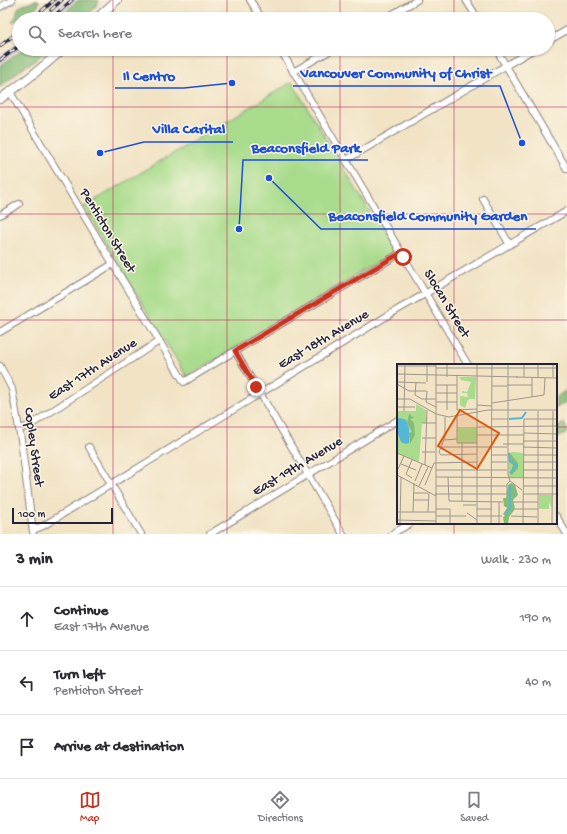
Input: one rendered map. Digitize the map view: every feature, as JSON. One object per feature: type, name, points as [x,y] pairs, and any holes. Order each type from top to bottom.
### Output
[{"type":"main road","points":[[104,12],[117,0]]},
{"type":"main road","points":[[0,99],[55,56]]},
{"type":"street","points":[[0,7],[12,0]]},
{"type":"street","points":[[250,0],[258,12]]},
{"type":"street","points":[[396,12],[417,0]]},
{"type":"street","points":[[466,0],[474,12]]},
{"type":"street","points":[[555,37],[567,30]]},
{"type":"street","name":"Slocan Street","points":[[284,56],[467,364]]},
{"type":"street","points":[[293,72],[321,56]]},
{"type":"street","points":[[500,56],[567,169]]},
{"type":"street","points":[[346,160],[522,56]]},
{"type":"street","name":"Penticton Street","points":[[10,92],[184,382],[235,351]]},
{"type":"street","points":[[483,199],[510,244]]},
{"type":"street","points":[[0,215],[19,204]]},
{"type":"street","name":"East 18th Avenue","points":[[33,532],[426,293],[567,211]]},
{"type":"street","points":[[343,534],[235,351],[401,253]]},
{"type":"street","points":[[0,332],[113,264]]},
{"type":"street","name":"East 17th Avenue","points":[[19,429],[29,426],[159,341]]},
{"type":"street","name":"Copley Street","points":[[0,366],[12,388],[33,532]]},
{"type":"street","name":"East 19th Avenue","points":[[210,534],[397,421]]},
{"type":"street","points":[[89,447],[141,534]]},
{"type":"street","points":[[557,518],[567,534]]},
{"type":"street","points":[[392,534],[409,524]]},
{"type":"shaded area","points":[[67,0],[76,0],[63,12],[54,12]]},
{"type":"shaded area","points":[[12,48],[12,55],[0,64],[0,57]]},
{"type":"green space","points":[[35,0],[39,1],[38,6],[32,12],[17,12],[18,8],[21,6]]},
{"type":"green space","points":[[78,0],[98,0],[99,2],[91,12],[65,12]]},
{"type":"green space","points":[[14,56],[40,56],[32,63],[25,66],[0,87],[0,66]]},
{"type":"green space","points":[[292,82],[393,251],[187,377],[84,207]]},
{"type":"green space","points":[[567,390],[567,402],[557,407],[557,396]]},
{"type":"green space","points":[[564,423],[567,433],[557,438],[557,427]]},
{"type":"railway","points":[[41,12],[54,0]]},
{"type":"railway","points":[[51,10],[62,0]]},
{"type":"railway","points":[[59,12],[72,0]]},
{"type":"railway","points":[[0,46],[12,37]]},
{"type":"railway","points":[[0,60],[12,51]]},
{"type":"place","name":"Il Centro","points":[[232,83]]},
{"type":"place","name":"Vancouver Community of Christ","points":[[522,143]]},
{"type":"place","name":"Villa Carital","points":[[100,153]]},
{"type":"place","name":"Beaconsfield Community Garden","points":[[269,178]]},
{"type":"place","name":"Beaconsfield Park","points":[[239,229]]},
{"type":"route","points":[[256,387],[235,351],[392,258],[401,253],[403,257]]}]
